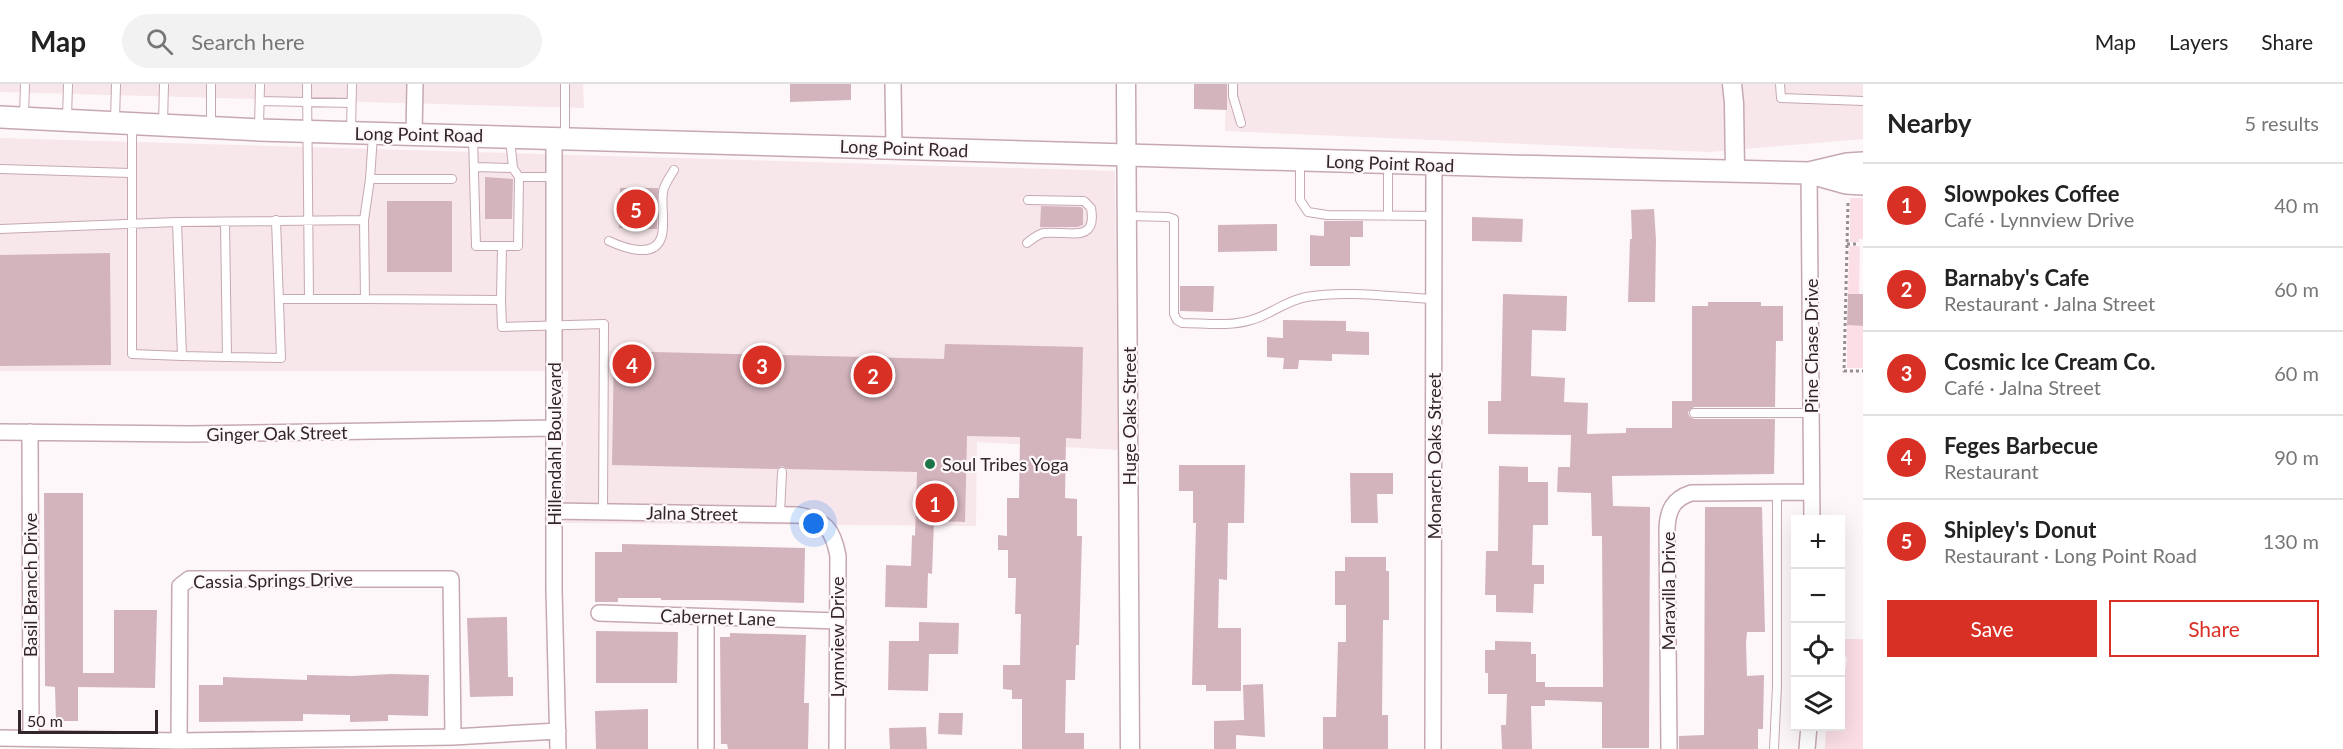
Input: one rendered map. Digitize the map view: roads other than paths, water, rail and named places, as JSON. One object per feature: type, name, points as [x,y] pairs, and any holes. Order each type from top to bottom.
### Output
[{"type":"main road","name":"Long Point Road","points":[[0,117],[307,132],[1388,163],[1809,172],[1863,163]]},
{"type":"main road","name":"Long Point Road","points":[[1809,172],[1846,183],[1855,190]]},
{"type":"street","points":[[414,134],[415,84]]},
{"type":"street","points":[[893,84],[894,148]]},
{"type":"street","name":"Huge Oaks Street","points":[[1126,84],[1130,749]]},
{"type":"street","points":[[1732,84],[1735,171]]},
{"type":"street","name":"Hillendahl Boulevard","points":[[558,749],[554,590],[553,325],[554,177],[560,138]]},
{"type":"street","name":"Monarch Oaks Street","points":[[1433,749],[1434,164]]},
{"type":"street","name":"Pine Chase Drive","points":[[1809,172],[1812,515]]},
{"type":"street","name":"Ginger Oak Street","points":[[0,432],[190,434],[554,428]]},
{"type":"street","name":"Basil Branch Drive","points":[[30,432],[32,738]]},
{"type":"street","name":"Maravilla Drive","points":[[1668,749],[1667,528],[1670,509],[1676,501],[1691,493],[1811,492]]},
{"type":"street","name":"Jalna Street","points":[[554,511],[780,514],[814,518],[827,527]]},
{"type":"street","name":"Lynnview Drive","points":[[827,527],[835,540],[838,556],[837,749]]},
{"type":"street","name":"Cassia Springs Drive","points":[[179,741],[180,586],[189,579],[451,579],[453,737]]},
{"type":"street","name":"Cabernet Lane","points":[[599,613],[838,621]]},
{"type":"street","points":[[706,617],[706,749]]},
{"type":"street","points":[[0,738],[179,741],[453,737],[558,731]]},
{"type":"street","points":[[1807,749],[1809,731]]},
{"type":"lane","points":[[24,118],[25,84]]},
{"type":"lane","points":[[67,121],[68,84]]},
{"type":"lane","points":[[116,84],[130,173],[132,354],[281,358],[276,220]]},
{"type":"lane","points":[[164,84],[164,125]]},
{"type":"lane","points":[[211,84],[211,128]]},
{"type":"lane","points":[[260,84],[260,130]]},
{"type":"lane","points":[[307,84],[309,299]]},
{"type":"lane","points":[[351,133],[352,84]]},
{"type":"lane","points":[[560,138],[565,84]]},
{"type":"lane","points":[[1233,84],[1233,96],[1241,123]]},
{"type":"lane","points":[[1780,84],[1780,98],[1863,101]]},
{"type":"lane","points":[[260,101],[351,103]]},
{"type":"lane","points":[[365,299],[364,220],[373,134]]},
{"type":"lane","points":[[473,136],[476,246],[518,246],[519,177],[513,168],[510,137]]},
{"type":"lane","points":[[1300,160],[1300,200],[1308,212],[1327,215],[1434,216]]},
{"type":"lane","points":[[1388,163],[1388,216]]},
{"type":"lane","points":[[474,167],[513,168]]},
{"type":"lane","points":[[0,169],[130,173]]},
{"type":"lane","points":[[609,241],[640,250],[657,244],[662,235],[663,189],[674,170]]},
{"type":"lane","points":[[519,177],[554,177]]},
{"type":"lane","points":[[370,179],[452,179]]},
{"type":"lane","points":[[1027,243],[1041,233],[1081,234],[1089,228],[1092,220],[1091,208],[1084,201],[1028,200]]},
{"type":"lane","points":[[1128,216],[1174,219],[1174,314],[1177,321],[1182,323],[1238,324],[1253,320],[1287,303],[1327,295],[1435,299]]},
{"type":"lane","points":[[0,229],[177,222],[364,220]]},
{"type":"lane","points":[[177,222],[182,356]]},
{"type":"lane","points":[[225,222],[227,357]]},
{"type":"lane","points":[[502,246],[502,327],[604,324],[603,512]]},
{"type":"lane","points":[[279,299],[501,300]]},
{"type":"lane","points":[[1694,413],[1811,413]]},
{"type":"lane","points":[[780,514],[782,472]]},
{"type":"lane","points":[[1774,749],[1777,686],[1777,492]]},
{"type":"place","name":"Shipley's Donut","points":[[636,209]]},
{"type":"place","name":"Feges Barbecue","points":[[632,364]]},
{"type":"place","name":"Cosmic Ice Cream Co.","points":[[762,365]]},
{"type":"place","name":"Barnaby's Cafe","points":[[873,375]]},
{"type":"place","name":"Soul Tribes Yoga","points":[[930,464]]},
{"type":"place","name":"Slowpokes Coffee","points":[[935,503]]}]
